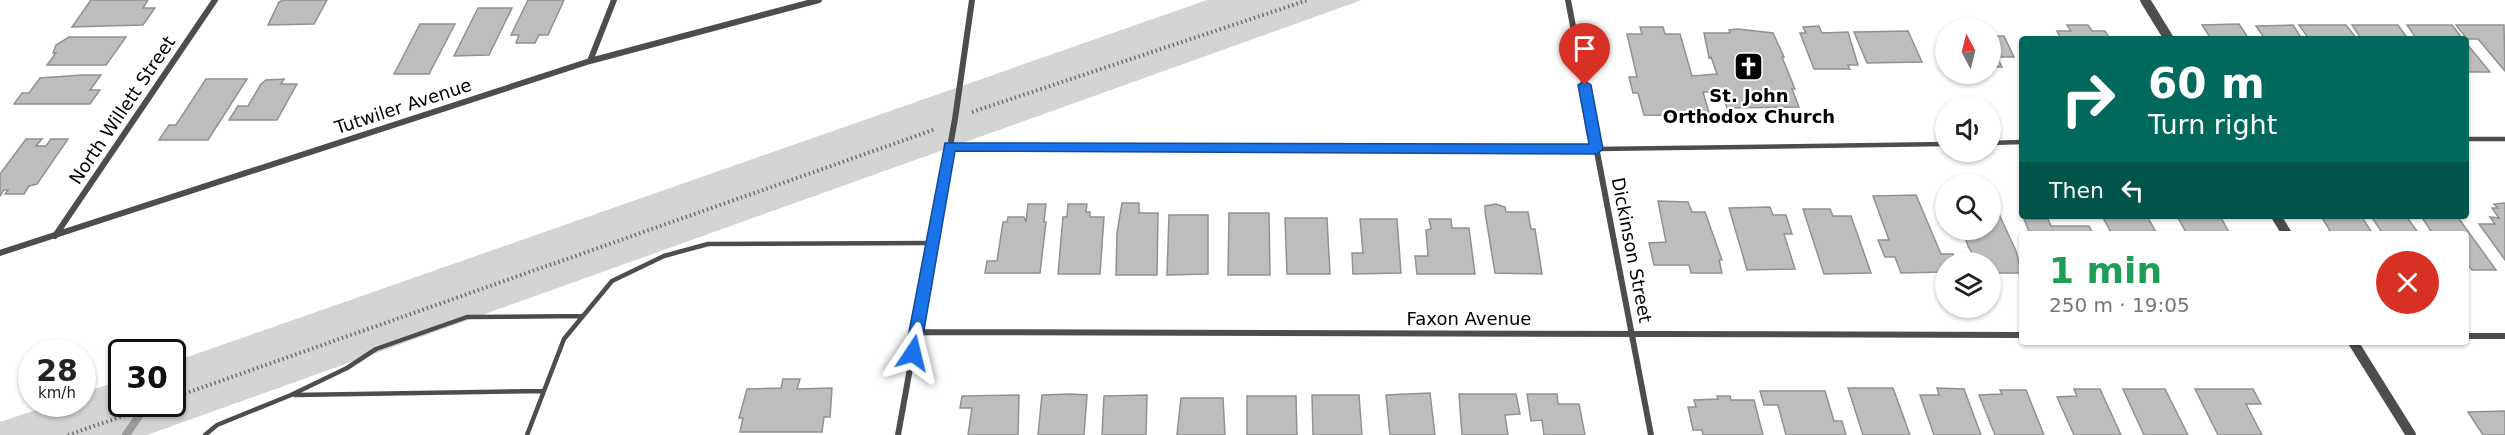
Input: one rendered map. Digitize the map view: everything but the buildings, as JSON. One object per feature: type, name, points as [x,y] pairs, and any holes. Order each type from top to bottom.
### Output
[{"type":"street","name":"North Willett Street","points":[[54,236],[215,0]]},
{"type":"street","points":[[590,61],[614,0]]},
{"type":"street","name":"Tutwiler Avenue","points":[[0,254],[590,61],[819,0]]},
{"type":"street","points":[[898,435],[950,146],[972,0]]},
{"type":"street","name":"Dickinson Street","points":[[1568,0],[1651,435]]},
{"type":"street","points":[[2145,0],[2167,36]]},
{"type":"street","name":"Faxon Avenue","points":[[916,332],[2019,335]]},
{"type":"street","points":[[2469,336],[2505,336]]},
{"type":"street","points":[[2355,345],[2411,435]]},
{"type":"lane","points":[[2469,139],[2505,139]]},
{"type":"lane","points":[[2001,143],[2019,142]]},
{"type":"lane","points":[[950,146],[1597,149],[1935,144]]},
{"type":"lane","points":[[526,435],[564,339],[612,281],[664,256],[708,244],[932,243]]},
{"type":"lane","points":[[206,435],[217,425],[291,395],[347,368],[376,349],[467,317],[583,316]]},
{"type":"lane","points":[[291,395],[544,391]]},
{"type":"path","points":[[981,108],[992,107],[1308,0]]},
{"type":"path","points":[[186,393],[932,131]]},
{"type":"path","points":[[68,435],[121,417]]},
{"type":"shaded area","points":[[1207,0],[1362,0],[147,435],[0,435],[0,422],[18,416],[96,417],[96,389],[108,384],[108,417],[186,417],[186,357]]},
{"type":"waterway","points":[[126,435],[138,417]]},
{"type":"place","name":"St. John Orthodox Church","points":[[1749,66]]},
{"type":"route","points":[[913,353],[950,146],[1597,149],[1585,85]]}]
